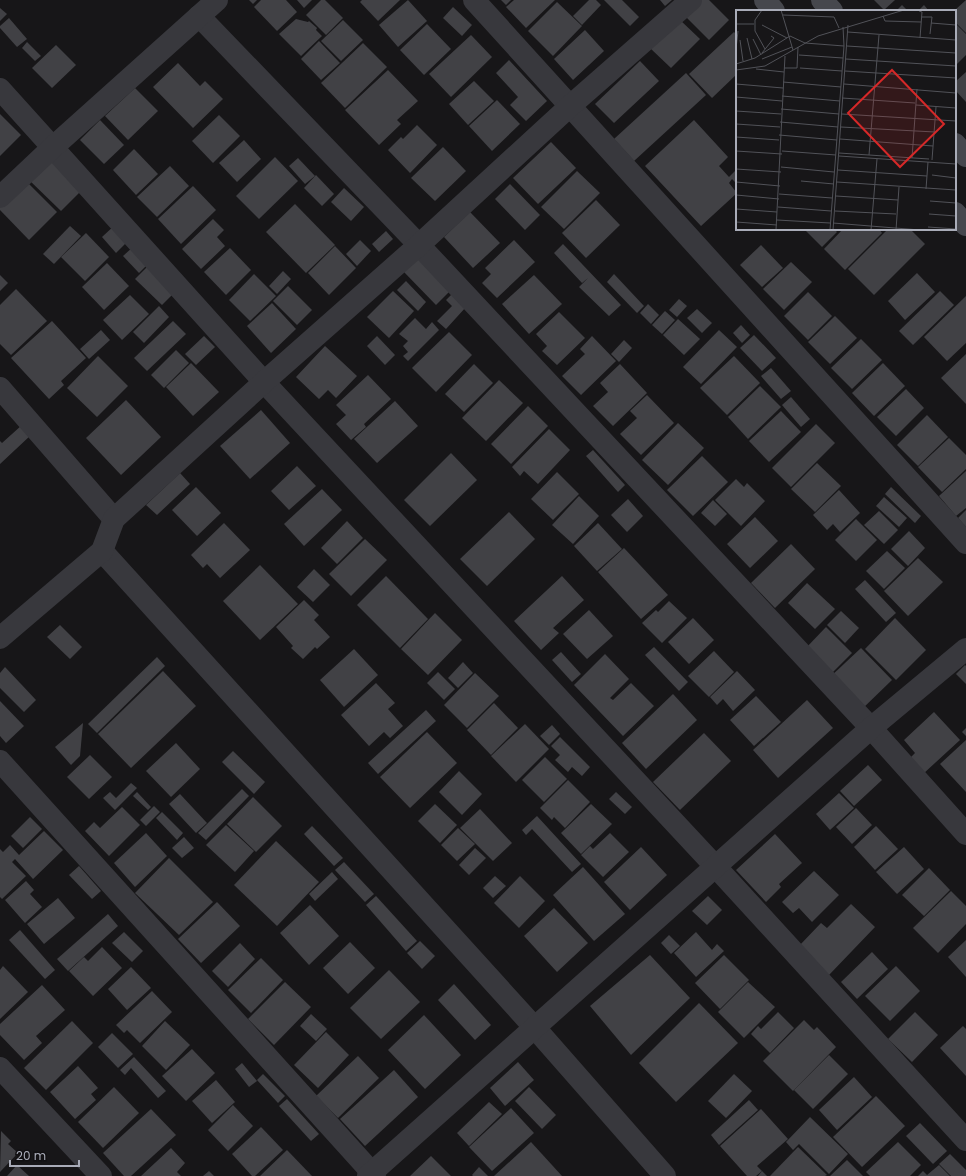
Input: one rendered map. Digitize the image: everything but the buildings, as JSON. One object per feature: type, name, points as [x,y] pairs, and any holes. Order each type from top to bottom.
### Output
[{"type":"main road","points":[[764,0],[773,10]]},
{"type":"main road","points":[[822,0],[831,10]]},
{"type":"main road","points":[[956,145],[966,156]]},
{"type":"main road","points":[[956,214],[966,225]]},
{"type":"street","points":[[0,197],[52,148],[217,0]]},
{"type":"street","points":[[474,0],[569,107],[966,543]]},
{"type":"street","points":[[0,638],[102,551],[114,519],[264,382],[420,245],[569,107],[691,0]]},
{"type":"street","points":[[199,16],[420,245],[871,728],[966,834]]},
{"type":"street","points":[[0,90],[264,382],[715,866],[966,1140]]},
{"type":"street","points":[[0,388],[114,519]]},
{"type":"street","points":[[102,551],[535,1028],[665,1176]]},
{"type":"street","points":[[0,761],[372,1175],[715,866],[871,728],[966,649]]},
{"type":"street","points":[[0,1068],[101,1176]]}]
